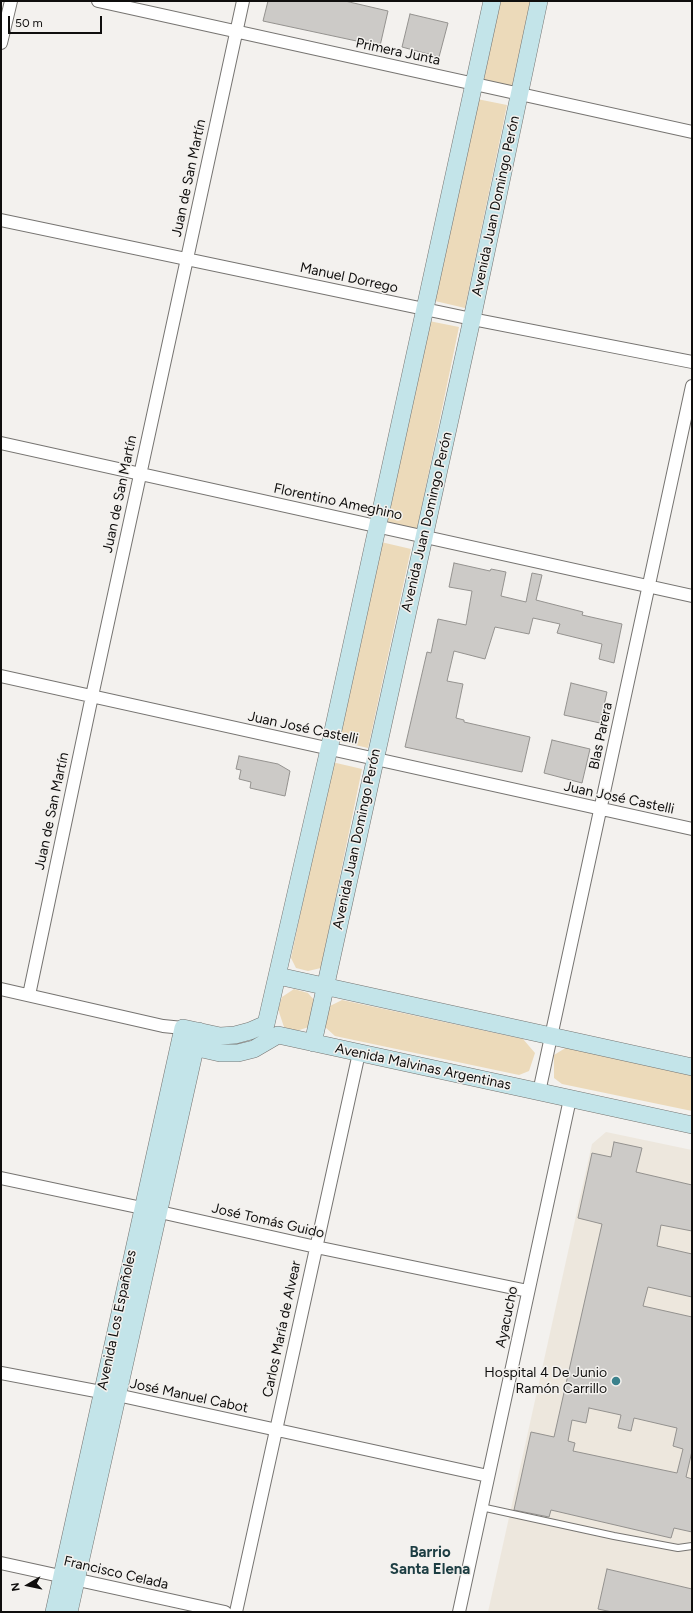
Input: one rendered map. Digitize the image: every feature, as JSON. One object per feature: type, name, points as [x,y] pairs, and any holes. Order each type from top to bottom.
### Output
[{"type":"main road","points":[[189,1037],[235,1035],[250,1031],[272,1030],[278,976],[426,309],[492,1]]},
{"type":"main road","name":"Avenida Juan Domingo Perón","points":[[313,1043],[423,536],[472,319],[539,1]]},
{"type":"main road","points":[[278,976],[692,1067]]},
{"type":"main road","name":"Avenida Malvinas Argentinas","points":[[272,1030],[313,1043],[692,1125]]},
{"type":"main road","name":"Avenida Los Españoles","points":[[54,1612],[69,1578],[109,1394],[142,1208],[189,1037]]},
{"type":"main road","name":"Avenida Los Españoles","points":[[109,1394],[159,1212],[189,1037]]},
{"type":"main road","name":"Avenida Los Españoles","points":[[69,1578],[69,1612]]},
{"type":"street","points":[[1,43],[11,1]]},
{"type":"street","name":"Primera Junta","points":[[98,1],[692,132]]},
{"type":"street","name":"Juan de San Martín","points":[[29,995],[92,696],[243,1]]},
{"type":"street","name":"Manuel Dorrego","points":[[1,220],[472,319],[692,362]]},
{"type":"street","name":"Blas Parera","points":[[539,1092],[692,386]]},
{"type":"street","name":"Florentino Ameghino","points":[[1,443],[692,596]]},
{"type":"street","name":"Juan José Castelli","points":[[1,676],[692,829]]},
{"type":"street","points":[[1,989],[163,1026],[189,1037]]},
{"type":"street","name":"Carlos María de Alvear","points":[[236,1612],[359,1053]]},
{"type":"street","name":"Ayacucho","points":[[458,1612],[570,1099]]},
{"type":"street","name":"José Tomás Guido","points":[[1,1178],[316,1247],[528,1291]]},
{"type":"street","name":"José Manuel Cabot","points":[[1,1373],[109,1394],[488,1476]]},
{"type":"street","name":"Francisco Celada","points":[[1,1563],[225,1612]]},
{"type":"lane","points":[[481,1507],[614,1536],[678,1548],[692,1546]]},
{"type":"shaded area","points":[[500,1],[534,1],[514,89],[483,83]]},
{"type":"shaded area","points":[[477,99],[507,105],[465,308],[435,301]]},
{"type":"shaded area","points":[[429,321],[459,327],[417,529],[387,523]]},
{"type":"shaded area","points":[[381,542],[411,549],[368,748],[338,741]]},
{"type":"shaded area","points":[[332,762],[362,769],[321,968],[308,971],[296,968],[291,958]]},
{"type":"shaded area","points":[[294,989],[308,993],[315,1001],[309,1027],[296,1031],[284,1027],[278,1009],[282,997]]},
{"type":"shaded area","points":[[342,1000],[523,1039],[535,1053],[529,1071],[519,1075],[335,1036],[325,1027],[328,1007]]},
{"type":"shaded area","points":[[567,1047],[692,1074],[692,1111],[562,1084],[554,1078],[554,1055]]},
{"type":"shaded area","name":"Hospital 4 De Junio Ramón Carrillo","points":[[606,1132],[692,1150],[692,1612],[488,1612],[592,1144]]},
{"type":"building","points":[[268,1],[345,1],[388,11],[380,46],[263,21]]},
{"type":"building","points":[[410,14],[448,23],[439,57],[402,47]]},
{"type":"building","points":[[454,563],[490,571],[491,569],[506,572],[501,596],[526,602],[532,573],[542,575],[536,600],[583,612],[582,615],[622,624],[614,663],[599,659],[602,644],[557,633],[560,624],[533,618],[529,634],[495,627],[485,659],[454,651],[447,681],[463,684],[456,718],[464,720],[464,722],[530,737],[522,772],[405,747],[427,652],[431,653],[438,619],[466,625],[472,591],[449,587]]},
{"type":"building","points":[[571,683],[607,692],[600,723],[564,715]]},
{"type":"building","points":[[552,740],[590,749],[582,783],[544,773]]},
{"type":"building","points":[[239,756],[278,764],[290,771],[285,796],[250,788],[251,782],[239,779],[241,770],[236,769]]},
{"type":"building","points":[[614,1142],[642,1148],[636,1172],[692,1185],[692,1231],[661,1225],[657,1246],[692,1254],[692,1297],[648,1287],[643,1306],[692,1317],[692,1451],[686,1477],[692,1479],[692,1532],[674,1528],[671,1538],[551,1510],[549,1517],[514,1510],[531,1432],[554,1437],[602,1224],[578,1218],[592,1153],[611,1157]],"holes":[[[589,1408],[621,1415],[618,1428],[631,1431],[634,1418],[677,1428],[673,1446],[683,1449],[677,1473],[573,1451],[575,1443],[568,1441],[572,1420],[586,1423]]]},
{"type":"building","points":[[607,1569],[692,1589],[692,1612],[612,1612],[598,1609]]},
{"type":"place","name":"Hospital 4 De Junio Ramón Carrillo","points":[[616,1381]]},
{"type":"district","name":"Barrio Santa Elena","points":[[430,1562]]}]
